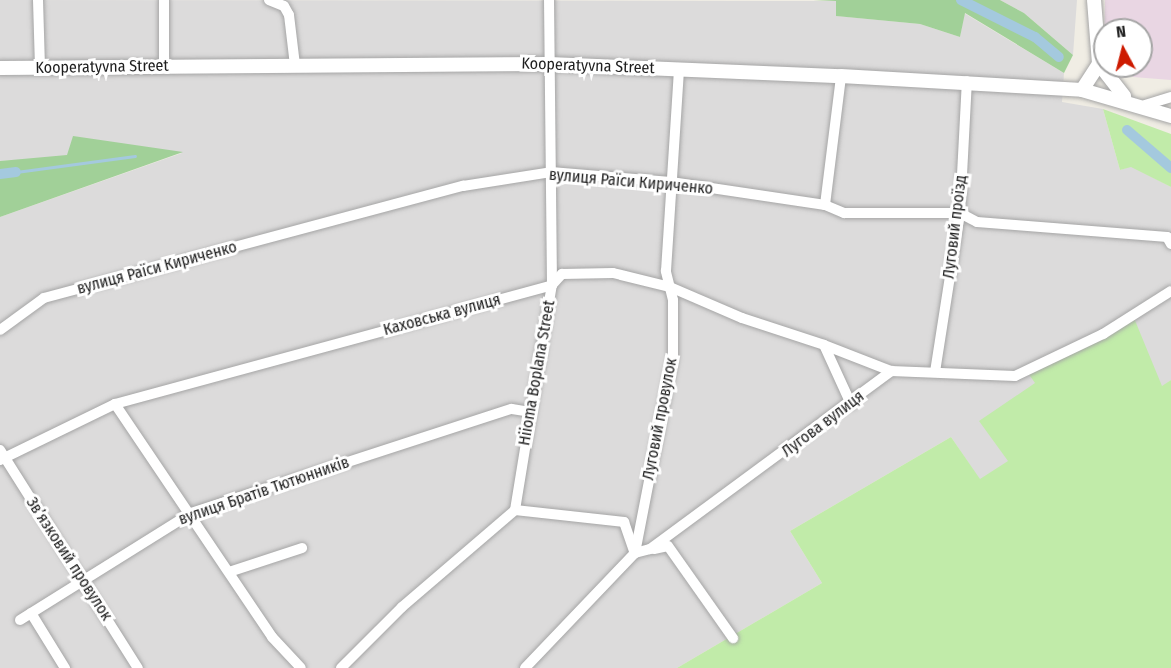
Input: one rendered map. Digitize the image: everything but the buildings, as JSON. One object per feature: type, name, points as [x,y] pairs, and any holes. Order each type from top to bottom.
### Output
[{"type":"street","points":[[38,0],[40,68]]},
{"type":"street","points":[[164,0],[164,66]]},
{"type":"street","points":[[269,0],[284,6],[289,15],[295,65]]},
{"type":"street","name":"Hiioma Boplana Street","points":[[515,510],[552,285],[549,0]]},
{"type":"street","points":[[1094,0],[1095,18]]},
{"type":"street","name":"Kooperatyvna Street","points":[[0,68],[549,64],[679,69],[967,81],[1082,90],[1129,99],[1171,116]]},
{"type":"street","name":"Луговий провулок","points":[[635,553],[673,357],[670,286],[666,271],[679,69]]},
{"type":"street","points":[[1082,90],[1093,73]]},
{"type":"street","points":[[825,205],[841,76]]},
{"type":"street","points":[[1107,78],[1112,87],[1129,99]]},
{"type":"street","name":"Луговий проїзд","points":[[935,372],[960,213],[967,81]]},
{"type":"street","points":[[1144,105],[1171,97]]},
{"type":"street","name":"вулиця Раїси Кириченко","points":[[0,330],[44,298],[463,186],[551,172],[671,182],[825,205],[874,215],[960,213],[977,222],[1167,237],[1171,244]]},
{"type":"street","name":"Каховська вулиця","points":[[3,460],[115,404],[552,285],[562,274],[614,273],[670,286],[742,318],[824,345],[891,371]]},
{"type":"street","points":[[891,371],[1015,376],[1103,334],[1171,291]]},
{"type":"street","points":[[824,345],[851,404]]},
{"type":"street","name":"Лугова вулиця","points":[[525,668],[635,553],[650,549],[851,404],[891,371]]},
{"type":"street","points":[[115,404],[191,513],[272,637],[301,668]]},
{"type":"street","name":"вулиця Братів Тютюнників","points":[[20,620],[82,578],[191,513],[512,410],[530,412]]},
{"type":"street","name":"Звʼязковий провулок","points":[[0,450],[3,460],[82,578],[138,668]]},
{"type":"street","points":[[341,668],[515,510],[624,522],[635,553],[668,546],[733,638]]},
{"type":"street","points":[[229,572],[302,548]]},
{"type":"street","points":[[31,613],[65,668]]},
{"type":"shaded area","points":[[0,0],[836,1],[837,16],[920,24],[960,37],[964,13],[1064,73],[1062,102],[1103,109],[1120,170],[1131,166],[1171,187],[1171,380],[1162,387],[1029,373],[1036,382],[1008,462],[980,480],[951,437],[790,531],[822,583],[677,668],[0,668],[0,217],[182,153],[0,161]]},
{"type":"shaded area","points":[[1000,0],[1077,0],[1073,55],[1024,13]]},
{"type":"shaded area","points":[[1105,0],[1171,0],[1171,80],[1146,78],[1153,78],[1153,18],[1105,18]]},
{"type":"green space","points":[[813,0],[1000,0],[1024,13],[1073,55],[1064,73],[965,13],[960,37],[920,24],[836,16],[836,1]]},
{"type":"green space","points":[[1103,109],[1171,134],[1171,187],[1131,167],[1120,170]]},
{"type":"green space","points":[[73,136],[183,152],[0,217],[0,161],[67,155]]},
{"type":"green space","points":[[1134,318],[1162,386],[1171,380],[1171,668],[677,668],[822,583],[790,531],[951,437],[980,479],[1008,461],[979,421],[1035,383],[1028,373]]},
{"type":"waterway","points":[[961,0],[1035,37],[1059,57]]},
{"type":"waterway","points":[[1127,130],[1171,168]]},
{"type":"waterway","points":[[16,172],[135,156]]},
{"type":"waterway","points":[[0,174],[16,172]]}]
